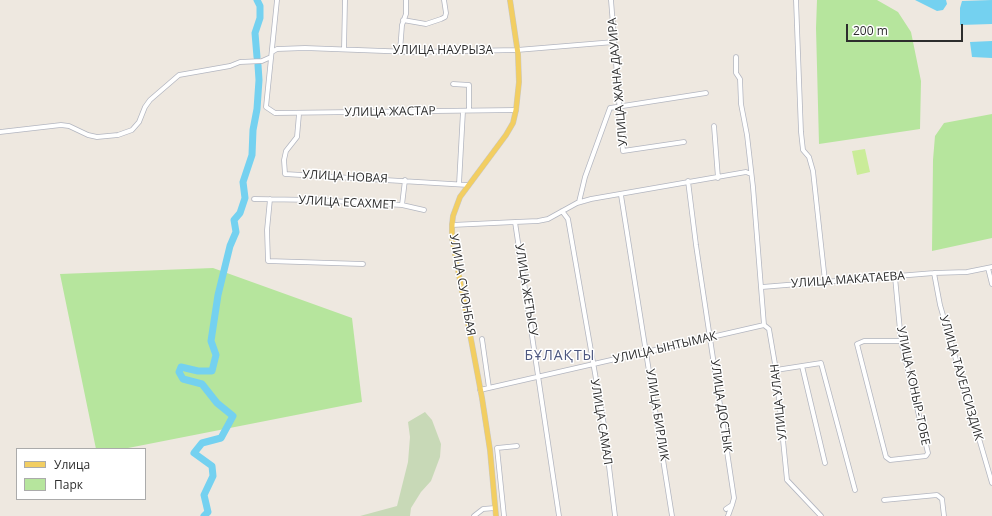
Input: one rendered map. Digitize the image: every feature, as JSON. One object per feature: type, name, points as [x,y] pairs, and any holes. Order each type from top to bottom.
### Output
[{"type":"main road","name":"УЛИЦА СУЮНБАЯ","points":[[496,516],[490,450],[452,238],[452,225],[453,216],[460,197],[506,135],[516,110],[519,82],[517,50],[510,0]]},
{"type":"street","points":[[0,132],[61,125],[69,126],[88,135],[97,137],[118,135],[132,130],[139,122],[145,107],[150,100],[179,75],[230,66],[240,62],[262,61],[271,57],[277,0]]},
{"type":"street","points":[[344,49],[345,0]]},
{"type":"street","points":[[400,51],[403,20],[406,14],[406,0]]},
{"type":"street","points":[[403,20],[426,24],[441,19],[445,17],[446,13],[444,0]]},
{"type":"street","name":"УЛИЦА ЖАНА ДАУИРА","points":[[611,0],[623,151],[684,142]]},
{"type":"street","points":[[796,0],[801,132],[803,150],[808,157],[813,172],[825,281]]},
{"type":"street","name":"УЛИЦА НАУРЫЗА","points":[[272,52],[277,48],[400,51],[517,50],[614,42]]},
{"type":"street","name":"УЛИЦА ЖАСТАР","points":[[271,57],[266,107],[279,114],[516,110]]},
{"type":"street","points":[[736,58],[736,73],[740,79],[741,104],[747,135],[762,287],[764,326]]},
{"type":"street","points":[[453,84],[469,85],[469,110]]},
{"type":"street","points":[[579,202],[585,177],[610,108],[706,93]]},
{"type":"street","points":[[459,184],[463,111]]},
{"type":"street","name":"УЛИЦА НОВАЯ","points":[[299,114],[296,137],[286,151],[284,160],[286,174],[468,185]]},
{"type":"street","points":[[714,126],[718,178]]},
{"type":"street","points":[[452,225],[538,222],[548,219],[579,202],[746,172],[751,174]]},
{"type":"street","points":[[402,206],[405,180]]},
{"type":"street","name":"УЛИЦА ДОСТЫК","points":[[688,182],[734,498],[728,516]]},
{"type":"street","name":"УЛИЦА БИРЛИК","points":[[621,195],[672,516]]},
{"type":"street","name":"УЛИЦА ЕСАХМЕТ","points":[[254,199],[402,206],[424,210]]},
{"type":"street","points":[[270,199],[267,230],[268,261],[363,264]]},
{"type":"street","name":"УЛИЦА САМАЛ","points":[[562,211],[568,219],[592,365],[604,425],[615,516]]},
{"type":"street","name":"УЛИЦА ЖЕТЫСУ","points":[[515,222],[538,367],[538,377],[559,516]]},
{"type":"street","points":[[990,268],[992,284]]},
{"type":"street","name":"УЛИЦА МАКАТАЕВА","points":[[762,287],[934,273],[967,272],[990,268]]},
{"type":"street","name":"УЛИЦА ТАУЕЛСИЗДИК","points":[[934,273],[942,312],[992,483]]},
{"type":"street","name":"УЛИЦА КОНЫР-ТОБЕ","points":[[895,277],[901,341],[928,453],[926,456],[890,460],[886,457],[857,344],[864,341],[901,341]]},
{"type":"street","name":"УЛИЦА ЫНТЫМАК","points":[[480,390],[764,326]]},
{"type":"street","name":"УЛИЦА УЛАН","points":[[764,326],[769,329],[776,370],[787,480],[821,516]]},
{"type":"street","points":[[482,339],[489,388]]},
{"type":"street","points":[[776,370],[821,363],[855,490]]},
{"type":"street","points":[[802,366],[825,463]]},
{"type":"street","points":[[504,516],[497,448],[517,446]]},
{"type":"street","points":[[884,500],[937,495],[942,499],[944,516]]},
{"type":"street","points":[[726,509],[732,505]]},
{"type":"street","points":[[474,516],[484,509],[495,508]]},
{"type":"green space","points":[[817,0],[877,0],[898,12],[911,32],[921,81],[920,129],[819,144],[816,28]]},
{"type":"green space","points":[[992,114],[992,238],[932,251],[933,160],[935,136],[944,123]]},
{"type":"green space","points":[[865,149],[870,172],[857,175],[852,151]]},
{"type":"green space","points":[[213,268],[352,318],[362,402],[128,448],[96,448],[60,274]]},
{"type":"green space","points":[[425,412],[432,420],[441,444],[440,457],[431,481],[421,492],[411,508],[410,516],[360,516],[397,506],[408,462],[410,437],[408,422]]},
{"type":"water","points":[[915,0],[946,0],[947,4],[943,10],[937,11]]},
{"type":"water","points":[[992,0],[992,24],[960,25],[960,8],[962,1]]},
{"type":"water","points":[[992,41],[992,58],[972,57],[970,42]]},
{"type":"waterway","points":[[257,0],[260,6],[260,18],[255,33],[257,57]]},
{"type":"waterway","points":[[204,516],[208,512],[204,495],[213,476],[212,466],[194,453],[202,443],[221,438],[233,416],[217,403],[202,384],[183,379],[179,372],[181,367],[198,371],[212,371],[216,355],[211,341],[218,295],[230,246],[236,232],[234,220],[240,213],[245,198],[243,182],[252,155],[253,130],[257,109],[259,80],[258,65]]},
{"type":"district","name":"БҰЛАҚТЫ","points":[[560,356]]}]
